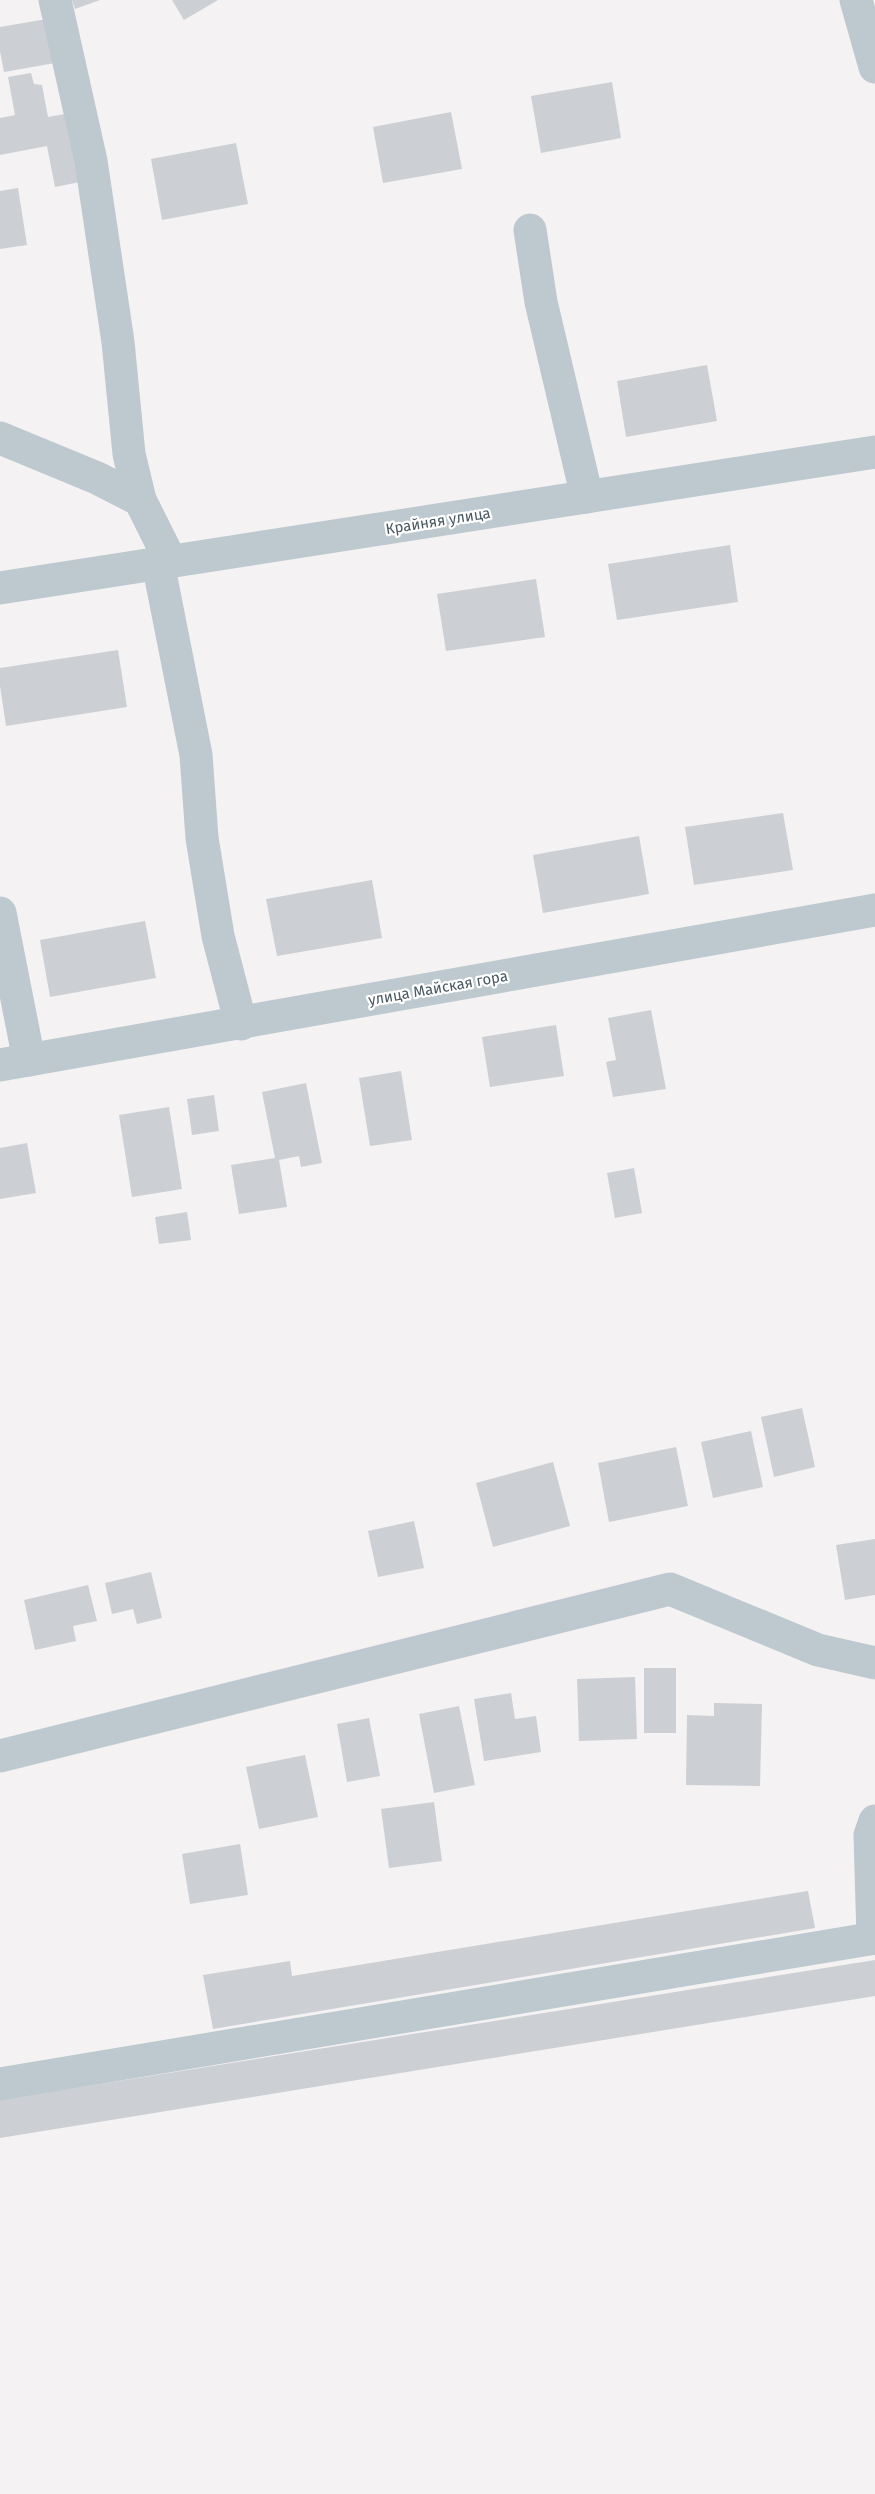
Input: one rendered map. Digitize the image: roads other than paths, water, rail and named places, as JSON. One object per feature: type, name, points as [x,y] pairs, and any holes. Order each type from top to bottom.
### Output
[{"type":"street","points":[[55,0],[91,161],[118,342],[129,454],[140,500],[165,563],[196,755],[201,838],[218,936],[241,1024]]},
{"type":"street","points":[[856,0],[875,67]]},
{"type":"street","points":[[530,230],[541,302],[587,497]]},
{"type":"street","points":[[0,438],[97,478],[140,500]]},
{"type":"street","name":"Крайняя улица","points":[[0,588],[875,452]]},
{"type":"street","name":"улица Майская гора","points":[[14,1063],[875,910]]},
{"type":"street","points":[[0,913],[14,1063]]},
{"type":"street","points":[[0,1756],[670,1589],[818,1650],[875,1663]]},
{"type":"street","points":[[0,2084],[874,1938],[870,1836],[875,1821]]}]
